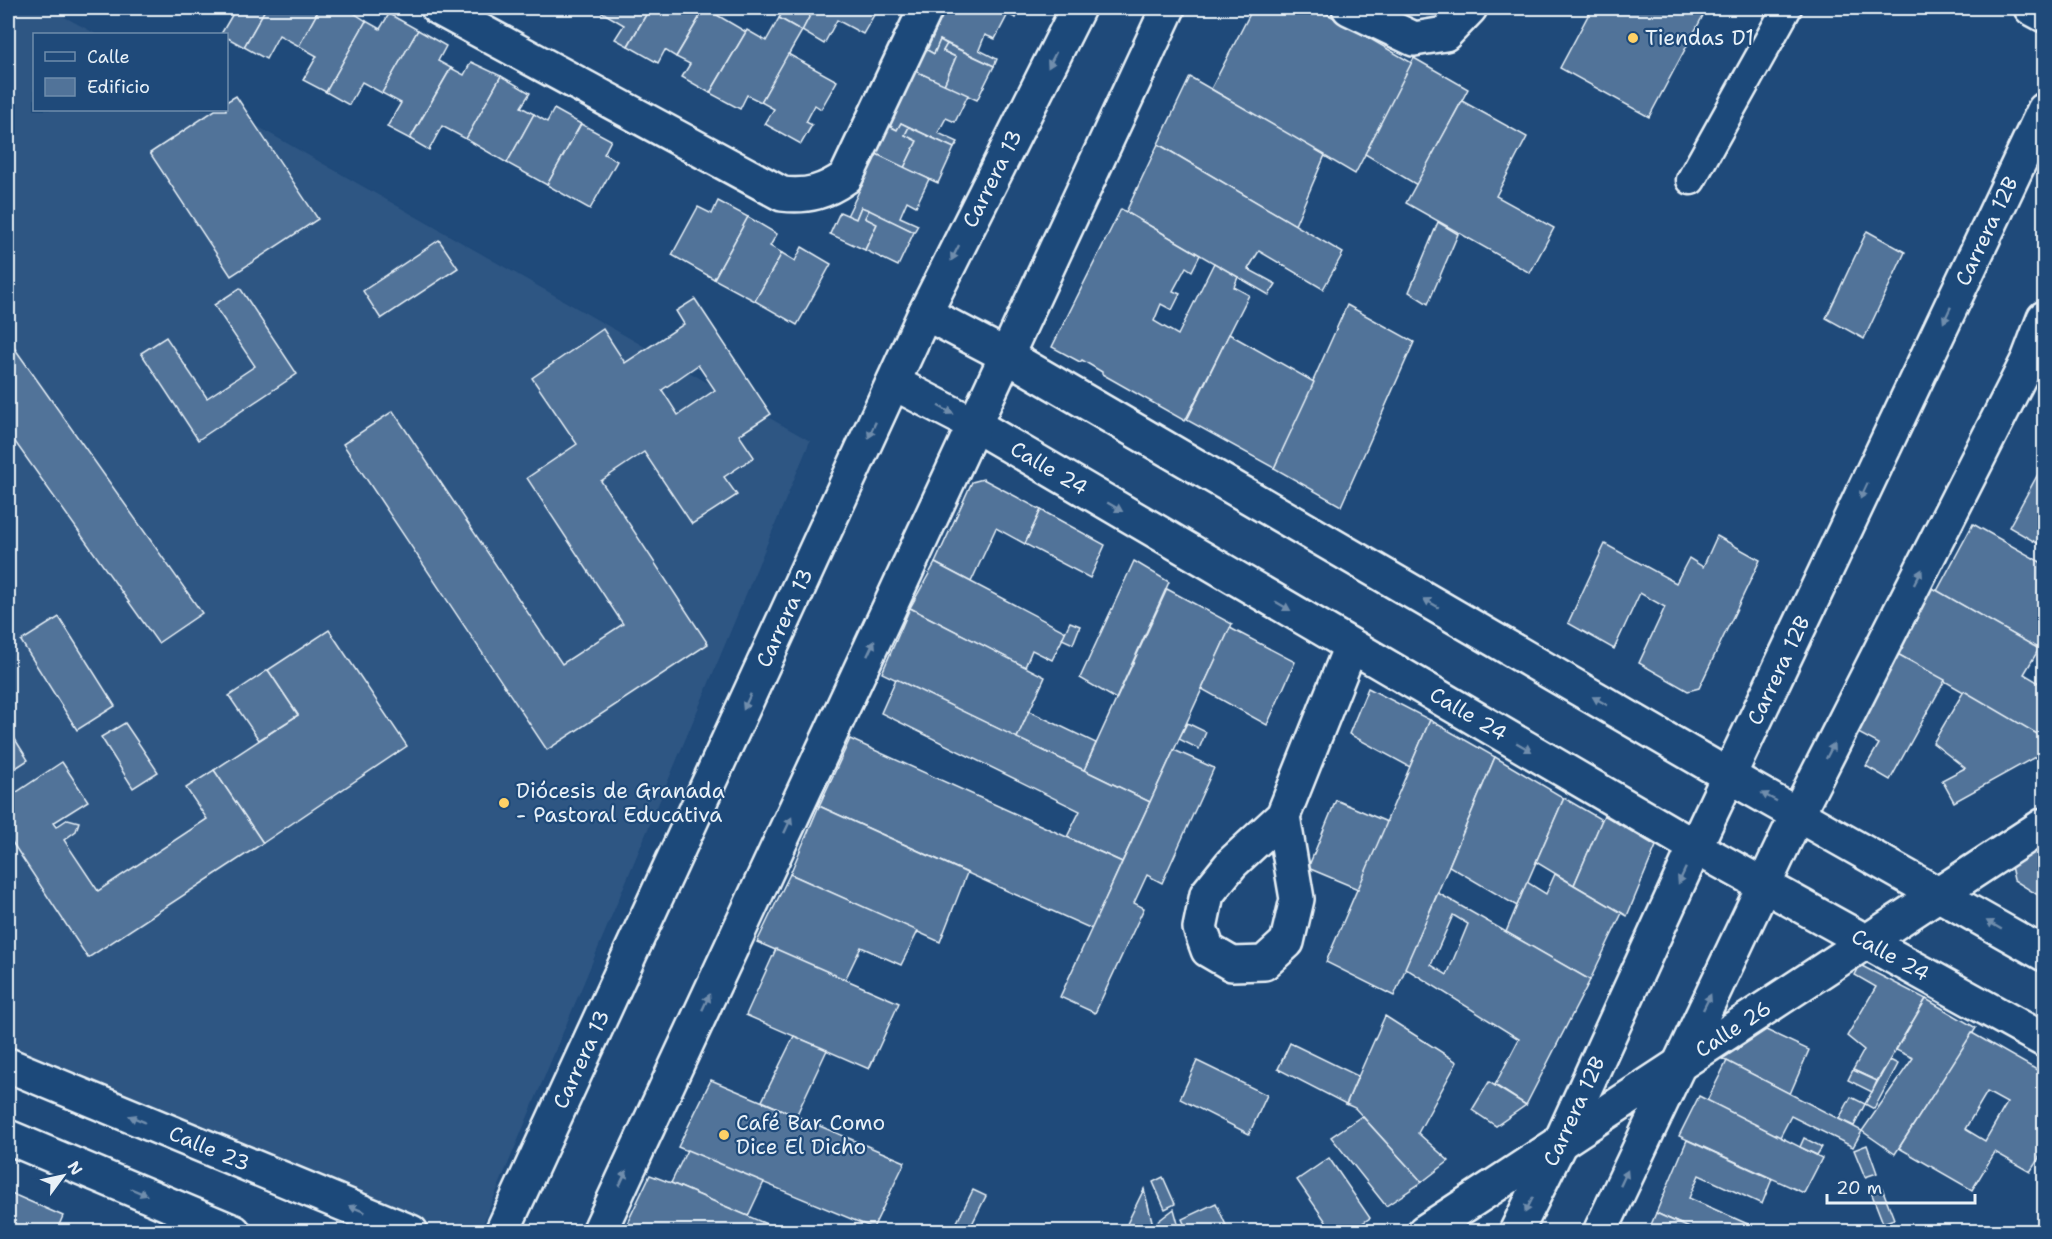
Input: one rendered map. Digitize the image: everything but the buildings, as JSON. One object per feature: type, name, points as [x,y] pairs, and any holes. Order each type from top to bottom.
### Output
[{"type":"street","points":[[438,8],[782,194],[796,196],[812,195],[830,189],[846,177],[926,8]]},
{"type":"street","name":"Carrera 13","points":[[502,1232],[925,313],[1078,8]]},
{"type":"street","points":[[599,1232],[1168,8]]},
{"type":"street","points":[[1349,8],[1414,39],[1445,34],[1470,8]]},
{"type":"street","points":[[2031,8],[2044,15]]},
{"type":"street","name":"Carrera 12B","points":[[1516,1232],[1559,1145],[1695,847],[2044,110]]},
{"type":"street","points":[[925,313],[1007,356],[1729,776],[2044,954]]},
{"type":"street","points":[[1599,1232],[1798,813],[2036,365],[2044,318]]},
{"type":"street","name":"Calle 24","points":[[894,383],[975,425],[1695,847],[2044,1040]]},
{"type":"street","points":[[1283,816],[1351,646]]},
{"type":"street","name":"Calle 26","points":[[1424,1232],[2044,825]]},
{"type":"street","name":"Calle 23","points":[[8,1065],[411,1232]]},
{"type":"street","points":[[8,1137],[234,1232]]},
{"type":"lane","points":[[1691,180],[1786,8]]},
{"type":"shaded area","points":[[8,8],[48,8],[94,33],[33,33],[33,111],[228,110],[810,441],[480,1231],[429,1231],[8,1057]]},
{"type":"place","name":"Tiendas D1","points":[[1633,38]]},
{"type":"place","name":"Diócesis de Granada - Pastoral Educativa","points":[[504,803]]},
{"type":"place","name":"Café Bar Como Dice El Dicho","points":[[724,1135]]}]
